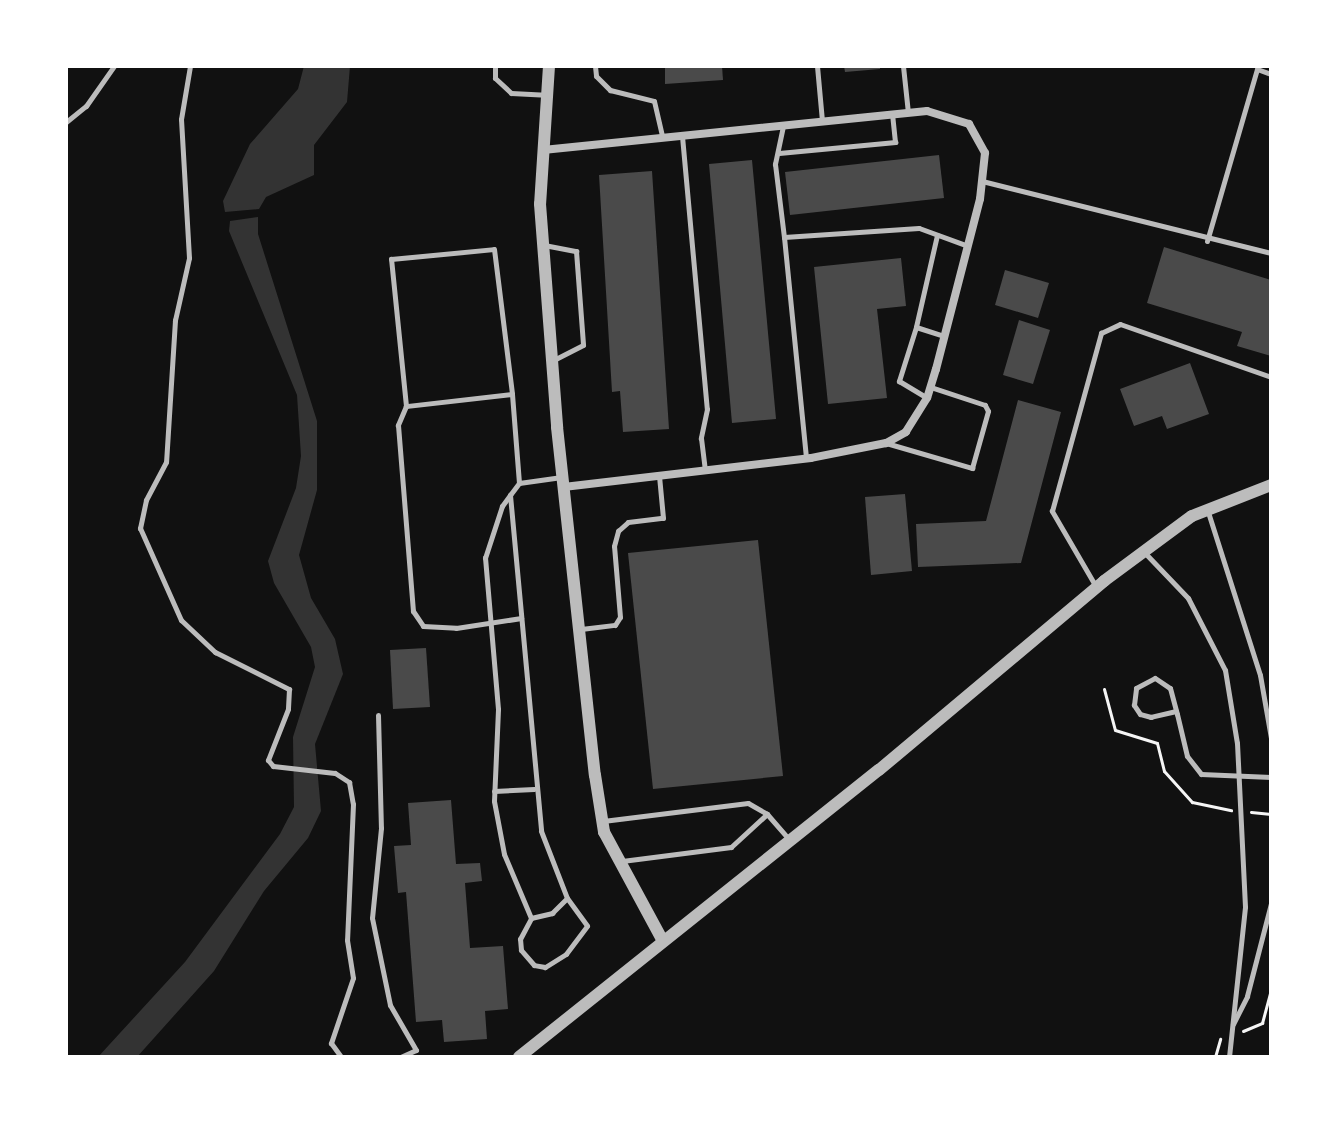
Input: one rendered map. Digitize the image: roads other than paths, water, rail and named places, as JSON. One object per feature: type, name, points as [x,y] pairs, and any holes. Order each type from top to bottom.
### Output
[{"type":"street","points":[[549,66],[543,150],[543,245],[563,482],[602,821],[617,862],[663,941]]},
{"type":"street","points":[[543,150],[908,113],[946,113],[969,124],[985,153],[968,246],[927,398],[906,432],[886,443],[806,459],[659,476],[563,482]]},
{"type":"street","points":[[519,1057],[790,840],[1096,588],[1207,509],[1271,485]]},
{"type":"lane","points":[[66,122],[86,106],[114,66]]},
{"type":"lane","points":[[190,66],[181,119],[189,258],[175,320],[166,462],[146,500],[140,528],[181,620],[215,652],[289,689],[288,709],[268,755],[273,766],[335,773],[349,782],[353,804],[346,913],[353,978],[331,1043],[341,1057]]},
{"type":"lane","points":[[495,66],[495,78],[511,93],[547,96]]},
{"type":"lane","points":[[595,66],[596,76],[610,90],[654,101],[663,138]]},
{"type":"lane","points":[[817,66],[822,122]]},
{"type":"lane","points":[[903,66],[908,113]]},
{"type":"lane","points":[[1207,241],[1257,69],[1271,74]]},
{"type":"lane","points":[[779,153],[895,142],[892,115]]},
{"type":"lane","points":[[783,126],[775,164],[806,459]]},
{"type":"lane","points":[[682,136],[707,409],[701,438],[705,471]]},
{"type":"lane","points":[[982,181],[1207,241],[1271,253]]},
{"type":"lane","points":[[784,237],[919,228],[968,246]]},
{"type":"lane","points":[[927,398],[899,381],[916,327],[937,235]]},
{"type":"lane","points":[[543,245],[572,248],[578,267],[583,345],[552,361]]},
{"type":"lane","points":[[521,618],[488,622],[423,626],[413,611],[398,425],[406,406],[391,259],[494,249],[512,394],[519,483],[510,495],[485,558],[488,622],[498,709],[494,791],[504,854],[531,918]]},
{"type":"lane","points":[[1096,588],[1052,511],[1101,333],[1120,324],[1271,377]]},
{"type":"lane","points":[[916,327],[944,336]]},
{"type":"lane","points":[[886,443],[972,468],[988,411],[985,405],[930,387]]},
{"type":"lane","points":[[406,406],[512,394]]},
{"type":"lane","points":[[581,629],[615,625],[620,617],[614,546],[618,531],[628,522],[663,518],[659,476]]},
{"type":"lane","points":[[519,483],[563,482]]},
{"type":"lane","points":[[510,495],[534,789],[541,831],[567,898],[587,926],[566,954],[545,967],[534,965],[521,950],[520,939],[531,918],[552,913],[567,898]]},
{"type":"lane","points":[[1207,509],[1260,675],[1271,738]]},
{"type":"lane","points":[[1144,552],[1188,598],[1225,670],[1238,775],[1245,907],[1229,1057]]},
{"type":"lane","points":[[1176,711],[1151,717],[1140,714],[1134,705],[1136,688],[1149,678],[1161,679],[1170,688],[1176,711],[1187,756],[1201,774],[1223,779],[1238,775],[1271,777]]},
{"type":"lane","points":[[378,715],[381,828],[372,918],[390,1005],[422,1057]]},
{"type":"lane","points":[[494,791],[534,789]]},
{"type":"lane","points":[[602,821],[748,803],[767,814],[790,840]]},
{"type":"lane","points":[[617,862],[731,847],[767,814]]},
{"type":"lane","points":[[1231,1029],[1247,996],[1271,903]]},
{"type":"lane","points":[[400,1057],[416,1050]]}]
